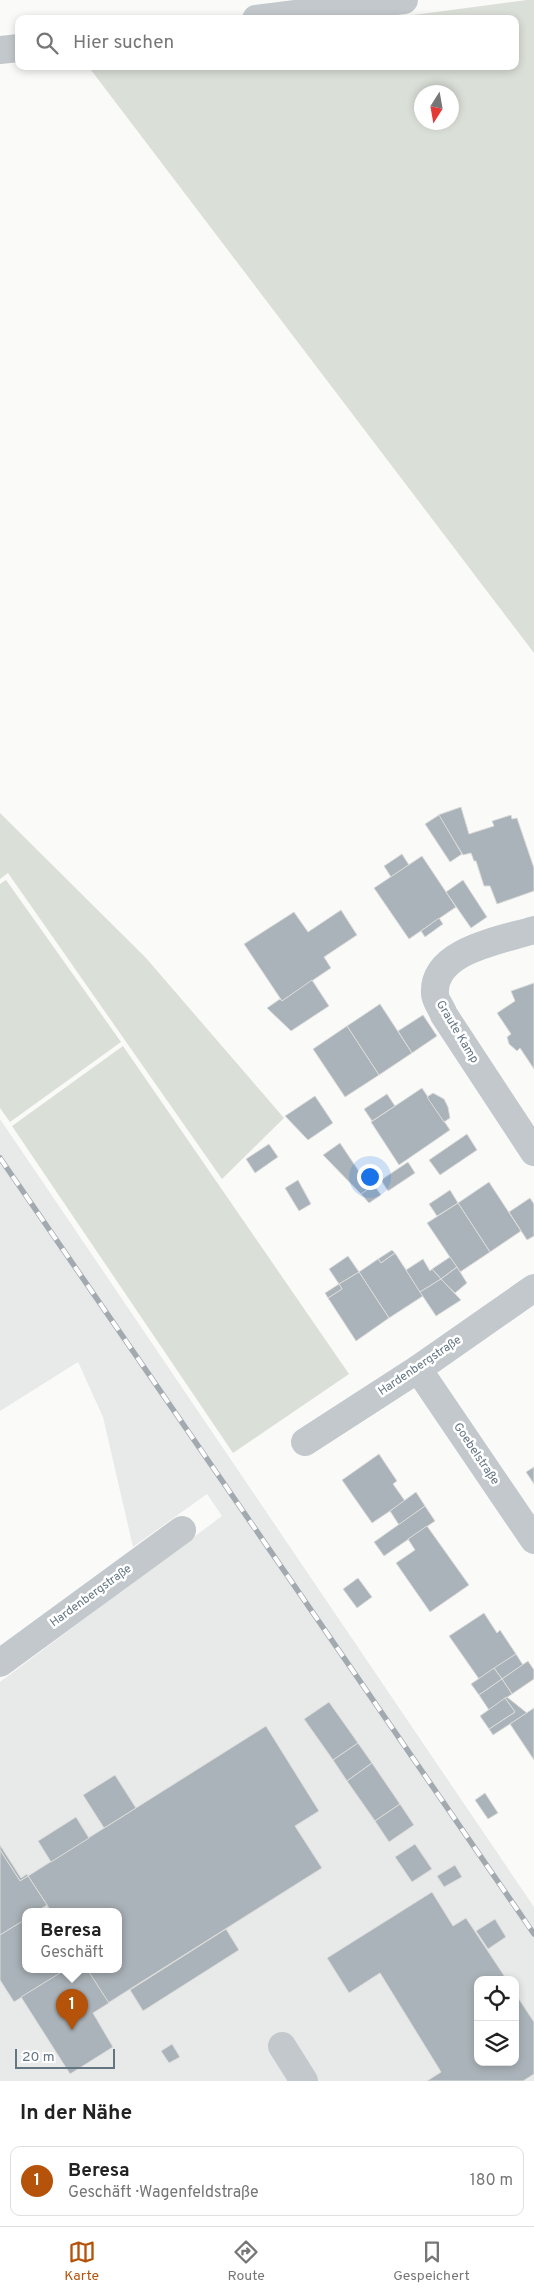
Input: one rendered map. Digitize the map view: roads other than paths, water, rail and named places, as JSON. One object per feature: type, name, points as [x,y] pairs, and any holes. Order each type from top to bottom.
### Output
[{"type":"street","points":[[287,15],[404,0]]},
{"type":"street","points":[[0,50],[15,48]]},
{"type":"street","name":"Graute Kamp","points":[[534,930],[466,951],[449,960],[439,974],[435,994],[444,1015],[534,1152]]},
{"type":"street","name":"Hardenbergstraße","points":[[304,1442],[418,1369],[534,1288]]},
{"type":"street","name":"Goebelstraße","points":[[418,1369],[534,1540]]},
{"type":"street","name":"Hardenbergstraße","points":[[0,1663],[182,1530]]},
{"type":"street","points":[[282,2046],[304,2081]]},
{"type":"railway","points":[[0,1158],[534,1934]]},
{"type":"place","name":"Beresa","points":[[72,2030]]}]
